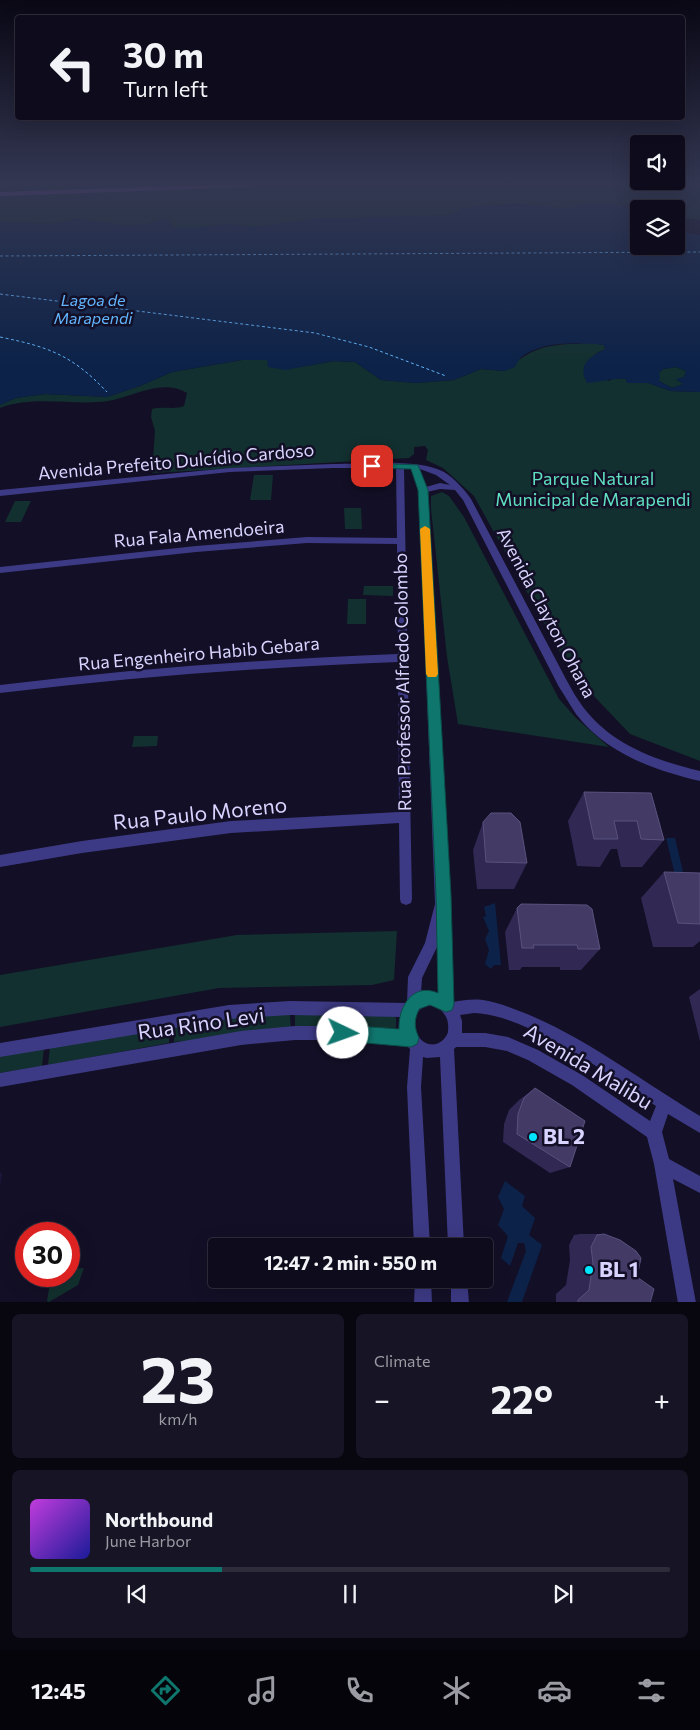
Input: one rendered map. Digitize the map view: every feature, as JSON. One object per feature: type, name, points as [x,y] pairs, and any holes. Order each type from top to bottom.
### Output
[{"type":"street","name":"Avenida Prefeito Dulcídio Cardoso","points":[[0,493],[230,470],[334,466],[415,466]]},
{"type":"street","name":"Rua Professor Alfredo Colombo","points":[[400,466],[406,899]]},
{"type":"street","name":"Rua Professor Alfredo Colombo","points":[[415,466],[423,490],[448,1007]]},
{"type":"street","name":"Avenida Clayton Ohana","points":[[415,466],[429,469],[444,476],[466,499],[563,684],[580,711],[605,737],[628,753],[666,768],[700,776]]},
{"type":"street","points":[[423,490],[440,486],[457,488]]},
{"type":"street","name":"Rua Fala Amendoeira","points":[[0,570],[196,549],[298,541],[401,541]]},
{"type":"street","name":"Rua Engenheiro Habib Gebara","points":[[0,689],[58,682],[301,661],[402,658]]},
{"type":"street","name":"Rua Paulo Moreno","points":[[0,861],[82,847],[231,827],[406,817]]},
{"type":"street","name":"Rua Professor Alfredo Colombo","points":[[411,1007],[415,977],[430,945],[443,895]]},
{"type":"street","points":[[422,1238],[414,1087],[414,1042],[406,1024],[411,1007],[419,1000],[431,997],[448,1007],[456,1027],[450,1043],[456,1238]]},
{"type":"street","name":"Rua Rino Levi","points":[[0,1050],[229,1012],[290,1008],[411,1007]]},
{"type":"street","name":"Avenida Malibu","points":[[448,1007],[487,1007],[547,1029],[700,1125]]},
{"type":"street","name":"Rua Rino Levi","points":[[0,1080],[241,1038],[295,1033],[359,1033],[414,1042]]},
{"type":"street","name":"Avenida Malibu","points":[[450,1043],[485,1040],[500,1042],[533,1055],[576,1080],[654,1132],[662,1164],[687,1302]]},
{"type":"street","points":[[414,1042],[431,1052],[439,1050],[450,1043]]},
{"type":"street","points":[[654,1132],[664,1104]]},
{"type":"street","points":[[662,1164],[700,1185]]},
{"type":"street","points":[[423,1288],[423,1302]]},
{"type":"street","points":[[459,1288],[460,1302]]},
{"type":"green space","name":"Parque Natural Municipal de Marapendi","points":[[590,343],[604,345],[605,349],[595,354],[608,381],[615,378],[626,379],[627,383],[648,383],[671,391],[700,392],[700,761],[630,734],[571,672],[474,496],[443,468],[426,460],[428,450],[425,446],[414,447],[414,454],[409,458],[152,473],[155,431],[151,417],[152,409],[184,406],[187,393],[167,387],[108,401],[40,401],[13,404],[0,408],[0,405],[16,398],[45,394],[107,397],[140,386],[172,372],[242,360],[267,360],[306,366],[334,361],[355,362],[381,380],[416,383],[454,380],[481,369],[505,371],[525,356],[544,348],[564,344]]},
{"type":"green space","points":[[676,367],[686,371],[684,377],[677,380],[684,384],[672,388],[659,381],[659,373],[663,369]]},
{"type":"green space","points":[[254,475],[273,475],[271,500],[250,500]]},
{"type":"green space","name":"Parque Natural Municipal de Marapendi","points":[[442,492],[449,496],[464,517],[559,699],[576,718],[609,747],[458,724],[447,657],[431,509],[431,496]]},
{"type":"green space","points":[[15,501],[31,501],[21,522],[5,522]]},
{"type":"green space","points":[[344,508],[361,508],[362,529],[345,529]]},
{"type":"green space","points":[[364,586],[393,586],[393,596],[363,595]]},
{"type":"green space","points":[[348,599],[366,599],[366,624],[347,624]]},
{"type":"green space","points":[[134,736],[158,736],[157,746],[132,747]]},
{"type":"green space","points":[[397,931],[394,980],[372,985],[219,988],[0,1027],[0,975],[237,935]]},
{"type":"green space","points":[[295,1013],[393,1014],[396,1018],[396,1027],[389,1031],[295,1030]]},
{"type":"green space","points":[[290,1014],[291,1031],[174,1042],[175,1025],[226,1018]]},
{"type":"green space","points":[[169,1025],[169,1043],[48,1065],[50,1046]]},
{"type":"green space","points":[[44,1048],[42,1066],[0,1073],[0,1056]]},
{"type":"green space","points":[[80,1268],[84,1268],[80,1279]]},
{"type":"green space","points":[[49,1287],[75,1287],[49,1302],[47,1301]]},
{"type":"water","name":"Lagoa de Marapendi","points":[[0,246],[630,246],[630,255],[685,255],[685,246],[700,246],[700,392],[671,391],[648,383],[627,383],[626,379],[587,383],[584,377],[584,366],[594,355],[605,349],[604,345],[574,343],[552,345],[532,350],[521,357],[515,367],[505,371],[481,369],[454,380],[416,383],[381,380],[355,362],[334,361],[285,370],[268,367],[267,360],[242,360],[172,372],[140,386],[107,397],[45,394],[16,398],[0,405]],"holes":[[[676,367],[686,371],[684,377],[676,379],[683,384],[672,388],[659,381],[659,373],[663,369]]]},
{"type":"water","points":[[666,838],[675,838],[685,880],[676,879]]},
{"type":"water","points":[[495,903],[501,965],[494,965],[491,969],[485,964],[489,950],[485,939],[489,931],[483,917],[486,916],[484,907]]},
{"type":"water","points":[[505,1181],[525,1196],[522,1206],[535,1218],[529,1235],[542,1245],[522,1302],[507,1302],[526,1251],[524,1243],[518,1243],[510,1266],[501,1258],[508,1236],[498,1225],[504,1209],[498,1197]]},
{"type":"building","points":[[584,792],[651,793],[664,840],[641,839],[637,821],[614,821],[618,839],[594,839]]},
{"type":"building","points":[[491,813],[511,813],[520,822],[527,863],[486,862],[483,822]]},
{"type":"building","points":[[664,872],[700,873],[700,924],[678,923]]},
{"type":"building","points":[[521,904],[587,905],[592,909],[600,949],[578,949],[577,945],[533,945],[534,948],[522,948],[517,908]]},
{"type":"building","points":[[535,1088],[585,1121],[570,1167],[517,1134],[518,1114],[524,1098]]},
{"type":"building","points":[[604,1234],[620,1240],[636,1251],[641,1258],[637,1277],[654,1289],[650,1302],[578,1302],[589,1290],[593,1263],[591,1247],[597,1235]]},
{"type":"ferry route","points":[[0,256],[700,252]]},
{"type":"ferry route","points":[[0,294],[315,333],[369,347],[446,376]]},
{"type":"ferry route","points":[[0,337],[59,354],[82,369],[107,392]]},
{"type":"slow traffic","points":[[425,529],[430,599],[432,674]]},
{"type":"place","name":"BL 2","points":[[533,1137]]},
{"type":"place","name":"BL 1","points":[[589,1270]]},
{"type":"route","points":[[343,1033],[411,1038],[406,1024],[409,1010],[414,1004],[419,1000],[431,997],[446,1004],[430,599],[423,490],[415,466],[372,466]]}]
